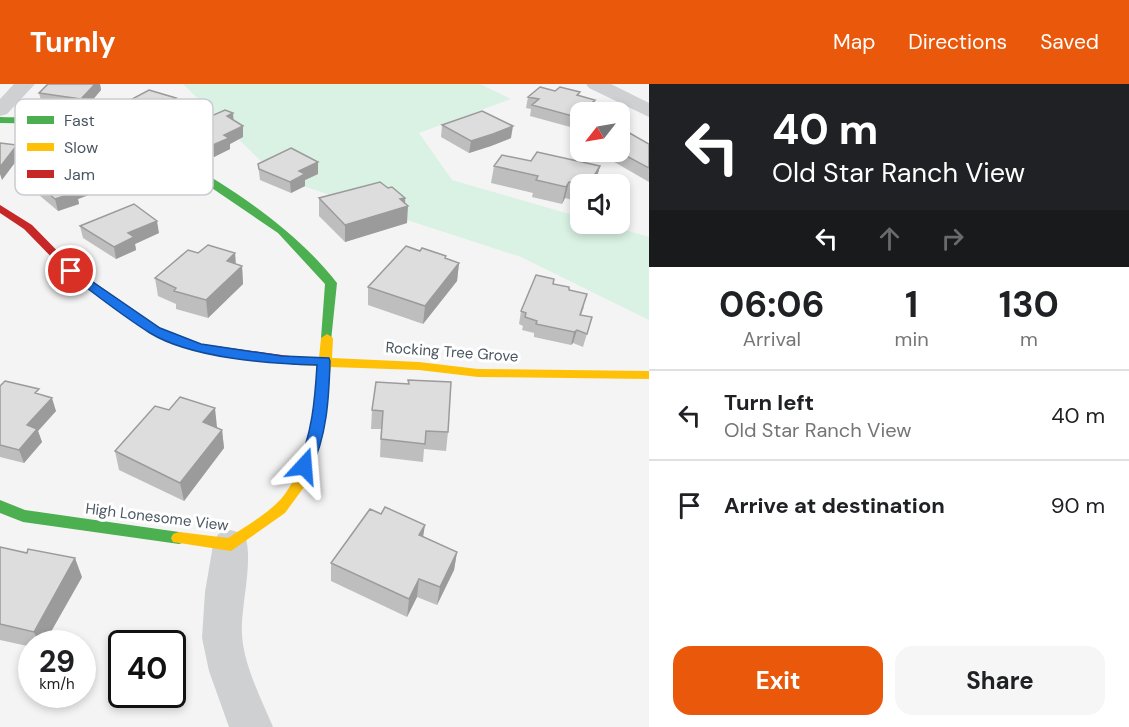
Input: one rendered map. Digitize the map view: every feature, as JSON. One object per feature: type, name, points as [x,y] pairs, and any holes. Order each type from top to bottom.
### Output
[{"type":"street","points":[[0,110],[25,84]]},
{"type":"street","points":[[596,84],[649,111]]},
{"type":"street","name":"High Lonesome View","points":[[0,506],[23,516],[231,545],[289,500],[312,450],[322,390],[332,283],[282,231],[213,185]]},
{"type":"street","name":"Rocking Tree Grove","points":[[0,208],[28,227],[71,271],[156,331],[199,348],[282,360],[419,366],[478,373],[649,375]]},
{"type":"street","points":[[231,545],[222,639],[238,696],[251,727]]},
{"type":"green space","points":[[183,84],[480,84],[511,99],[419,133],[452,180],[570,214],[570,234],[630,234],[630,232],[649,237],[649,320],[521,257],[278,178],[213,114],[213,99],[198,99]]},
{"type":"building","points":[[48,84],[95,84],[81,99],[39,93]]},
{"type":"building","points":[[540,87],[555,91],[560,87],[580,92],[577,95],[595,100],[593,102],[570,102],[570,115],[532,105],[539,99],[528,97]]},
{"type":"building","points":[[149,90],[176,98],[174,99],[132,99]]},
{"type":"building","points":[[225,110],[233,113],[227,116],[243,126],[224,135],[229,138],[213,145],[213,115]]},
{"type":"building","points":[[482,111],[513,126],[471,141],[442,125]]},
{"type":"building","points":[[630,133],[649,144],[649,168],[630,158]]},
{"type":"building","points":[[0,143],[15,145],[15,148],[0,167]]},
{"type":"building","points":[[291,148],[318,162],[299,171],[305,174],[290,182],[259,169],[258,164]]},
{"type":"building","points":[[537,152],[570,159],[570,162],[600,166],[595,174],[570,174],[570,182],[566,187],[536,180],[538,176],[494,166],[502,155],[531,161]]},
{"type":"building","points":[[380,182],[388,188],[392,187],[405,198],[400,199],[408,206],[345,225],[319,198]]},
{"type":"building","points":[[50,195],[67,195],[55,199]]},
{"type":"building","points":[[134,204],[157,221],[128,233],[134,237],[114,247],[80,226]]},
{"type":"building","points":[[208,245],[235,253],[227,261],[242,266],[206,300],[174,291],[176,288],[155,278],[188,250],[198,253]]},
{"type":"building","points":[[406,246],[420,251],[422,248],[459,263],[425,306],[368,287]]},
{"type":"building","points":[[536,275],[554,279],[553,284],[569,287],[569,290],[587,294],[580,315],[592,317],[587,334],[577,330],[574,332],[536,324],[537,321],[525,317],[526,313],[521,311]]},
{"type":"building","points":[[408,380],[451,382],[448,432],[426,431],[425,444],[381,439],[383,411],[372,410],[376,382],[409,384]]},
{"type":"building","points":[[5,381],[39,389],[35,393],[52,398],[27,425],[37,429],[19,450],[0,445],[0,386]]},
{"type":"building","points":[[180,397],[215,408],[203,422],[222,430],[180,483],[115,451],[155,406],[169,410]]},
{"type":"building","points":[[385,507],[425,525],[419,535],[457,552],[440,587],[419,579],[409,599],[331,563],[370,509],[381,514]]},
{"type":"building","points":[[0,547],[27,553],[28,549],[75,558],[35,630],[0,624]]},
{"type":"traffic: fast","points":[[0,120],[15,120]]},
{"type":"traffic: fast","points":[[213,185],[282,231],[331,283],[327,338]]},
{"type":"traffic: fast","points":[[0,506],[23,516],[179,538]]},
{"type":"traffic: slow","points":[[179,538],[231,545],[267,520],[286,503],[297,487],[312,447],[321,401],[327,338]]},
{"type":"traffic: slow","points":[[297,361],[419,366],[478,373],[649,375]]},
{"type":"traffic: jam","points":[[0,208],[28,227],[71,271],[156,331],[199,348],[297,361]]},
{"type":"route","points":[[71,271],[156,331],[199,348],[282,360],[324,361],[322,390],[312,450],[304,466]]}]
